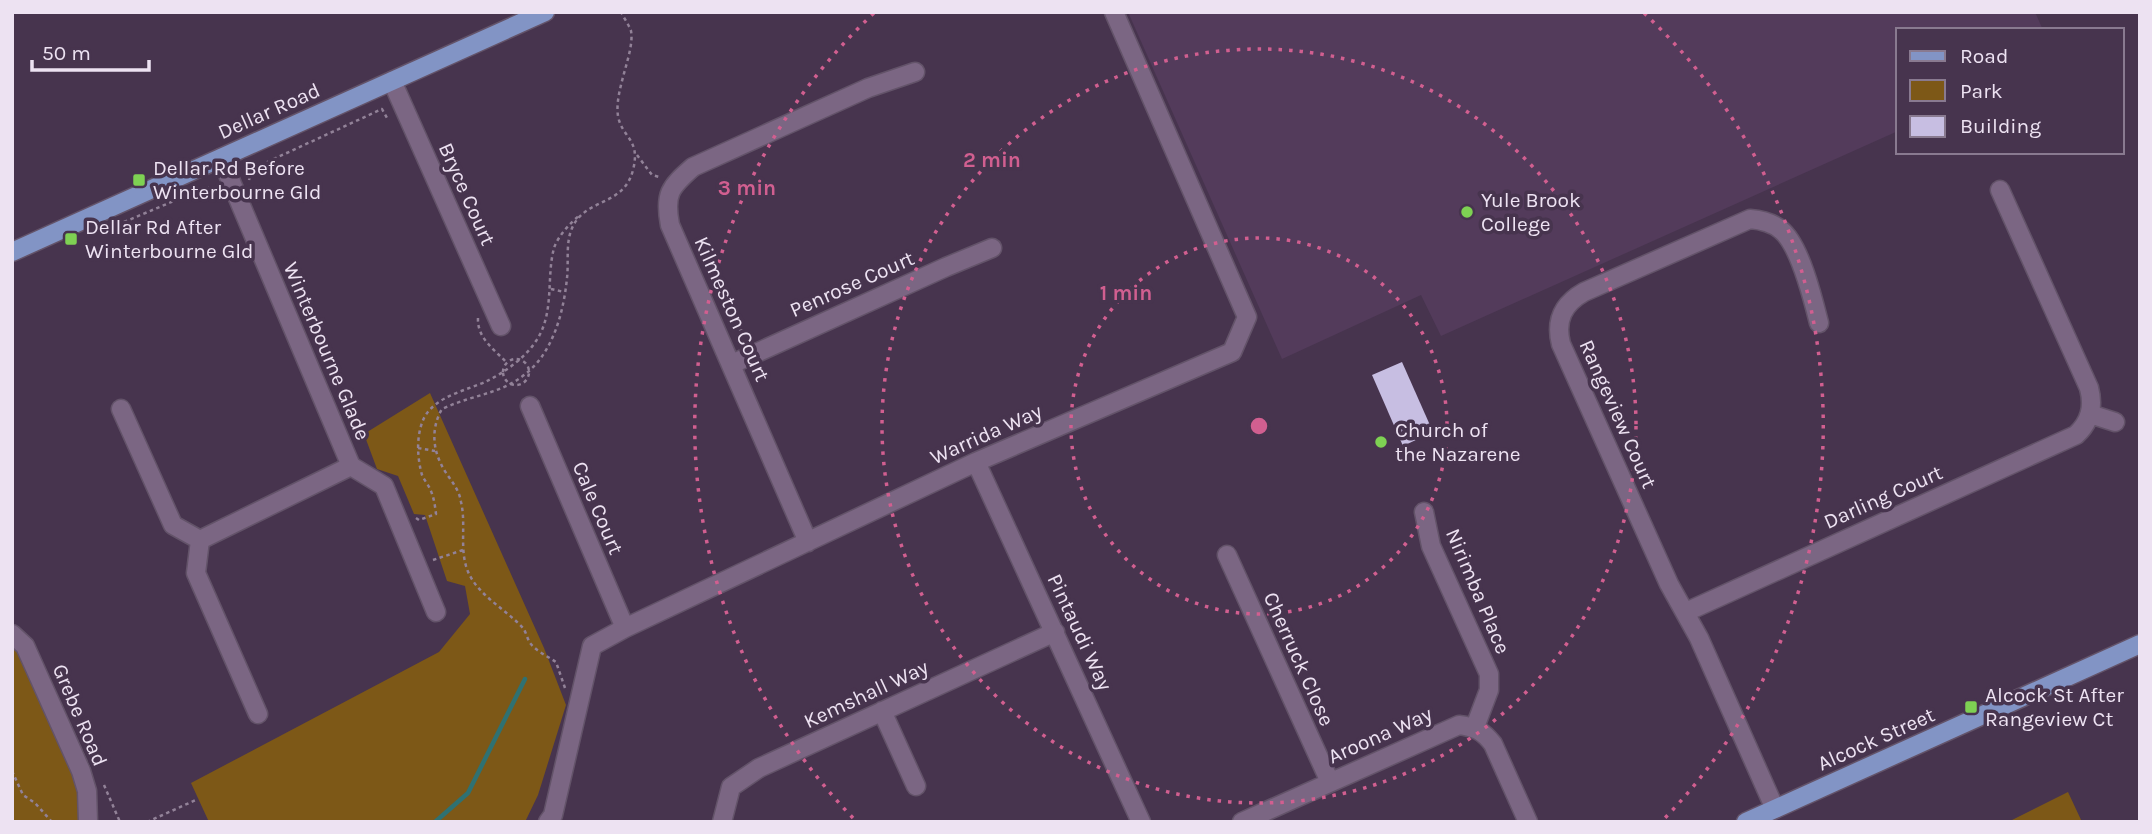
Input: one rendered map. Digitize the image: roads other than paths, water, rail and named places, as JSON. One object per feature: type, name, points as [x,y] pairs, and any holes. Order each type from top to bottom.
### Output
[{"type":"main road","name":"Dellar Road","points":[[12,252],[545,12]]},
{"type":"main road","name":"Alcock Street","points":[[1746,822],[2140,644]]},
{"type":"street","name":"Warrida Way","points":[[548,822],[552,815],[592,646],[976,462],[1232,352],[1247,317],[1114,12]]},
{"type":"street","name":"Kilmeston Court","points":[[808,542],[670,225],[668,200],[674,183],[693,167],[868,88],[915,72]]},
{"type":"street","name":"Bryce Court","points":[[392,81],[501,326]]},
{"type":"street","name":"Winterbourne Glade","points":[[201,540],[351,466],[220,158]]},
{"type":"street","points":[[2000,190],[2089,388],[2092,404],[2090,414],[2115,422]]},
{"type":"street","name":"Rangeview Court","points":[[1775,808],[1699,638],[1669,584],[1561,344],[1558,328],[1562,313],[1584,292],[1750,219],[1770,223],[1788,237],[1808,282],[1819,323]]},
{"type":"street","name":"Penrose Court","points":[[732,364],[992,248]]},
{"type":"street","name":"Cale Court","points":[[530,406],[625,628]]},
{"type":"street","points":[[121,409],[173,525],[201,540],[196,573],[258,714]]},
{"type":"street","name":"Darling Court","points":[[1686,612],[2077,435],[2086,425],[2090,414]]},
{"type":"street","name":"Pintaudi Way","points":[[976,462],[1141,822]]},
{"type":"street","points":[[351,466],[384,486],[436,612]]},
{"type":"street","name":"Nirimba Place","points":[[1424,512],[1431,546],[1489,674],[1489,690],[1475,727]]},
{"type":"street","name":"Cherruck Close","points":[[1227,555],[1330,782]]},
{"type":"street","name":"Kemshall Way","points":[[722,822],[731,787],[759,768],[1055,632]]},
{"type":"street","name":"Grebe Road","points":[[12,634],[25,646],[81,771],[87,791],[88,822]]},
{"type":"street","points":[[882,711],[916,786]]},
{"type":"street","name":"Aroona Way","points":[[1242,822],[1459,725],[1475,727]]},
{"type":"street","points":[[1475,727],[1493,744],[1528,822]]},
{"type":"waterway","points":[[435,822],[468,793],[525,679]]},
{"type":"place","name":"Dellar Rd Before Winterbourne Gld","points":[[139,180]]},
{"type":"place","name":"Yule Brook College","points":[[1467,212]]},
{"type":"place","name":"Dellar Rd After Winterbourne Gld","points":[[71,239]]},
{"type":"place","name":"Church of the Nazarene","points":[[1381,442]]},
{"type":"place","name":"Alcock St After Rangeview Ct","points":[[1971,707]]}]
